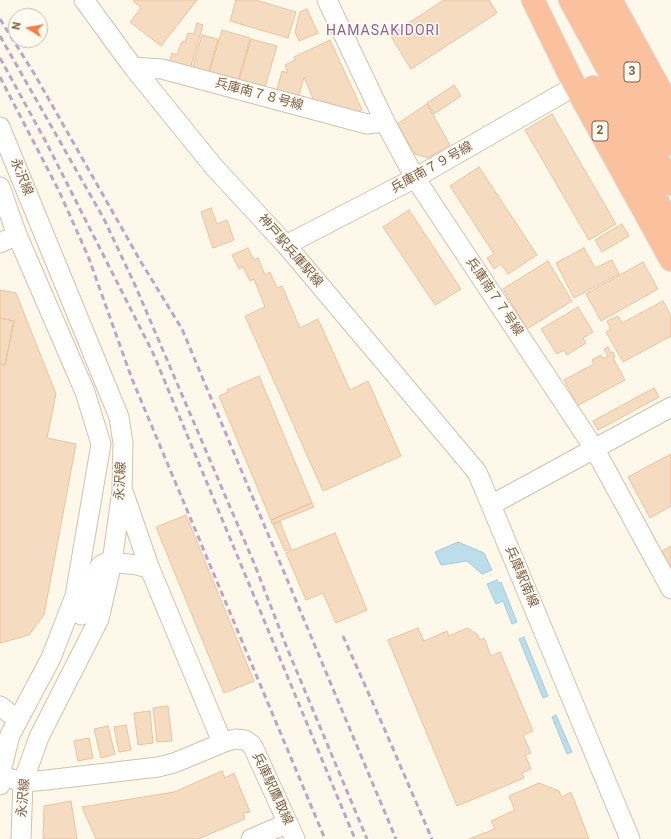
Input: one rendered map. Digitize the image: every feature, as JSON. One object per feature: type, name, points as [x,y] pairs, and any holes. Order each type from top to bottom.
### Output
[{"type":"highway","name":"2","points":[[533,0],[575,86],[671,260]]},
{"type":"highway","points":[[547,0],[600,100],[671,225]]},
{"type":"highway","name":"3","points":[[570,0],[671,184]]},
{"type":"highway","name":"3","points":[[592,0],[671,144]]},
{"type":"highway","points":[[611,0],[671,109]]},
{"type":"street","name":"神戸駅兵庫駅線","points":[[84,0],[133,67],[214,167],[286,246],[477,472],[491,505]]},
{"type":"street","name":"兵庫南７７号線","points":[[327,0],[385,122],[414,178],[594,448],[671,589]]},
{"type":"street","name":"兵庫南７８号線","points":[[133,67],[162,69],[366,124],[385,122]]},
{"type":"street","name":"兵庫南７９号線","points":[[286,246],[414,178],[575,86]]},
{"type":"street","name":"永沢線","points":[[0,127],[119,417],[123,443],[122,491],[112,562],[99,619],[39,737],[23,782],[21,839]]},
{"type":"street","points":[[0,178],[18,168]]},
{"type":"street","name":"永沢線","points":[[0,187],[17,234],[85,392],[101,444],[75,596],[51,658],[10,735],[0,775],[0,785]]},
{"type":"street","points":[[0,243],[17,234]]},
{"type":"street","points":[[491,505],[671,407]]},
{"type":"street","points":[[122,491],[150,569],[222,742]]},
{"type":"street","name":"兵庫駅南線","points":[[491,505],[630,839]]},
{"type":"street","points":[[51,658],[75,630],[100,566],[107,562],[112,562],[150,569]]},
{"type":"street","points":[[0,706],[18,720]]},
{"type":"street","name":"兵庫駅鷹取線","points":[[0,785],[158,767],[222,742],[232,739],[241,739],[252,745],[292,831]]},
{"type":"street","points":[[0,775],[23,782]]},
{"type":"street","points":[[251,839],[292,831]]},
{"type":"water","points":[[458,542],[484,553],[492,570],[482,574],[467,561],[441,565],[435,552]]},
{"type":"water","points":[[497,580],[498,583],[501,582],[517,622],[512,624],[503,601],[496,604],[487,584]]},
{"type":"water","points":[[524,637],[548,696],[543,698],[519,639]]},
{"type":"water","points":[[556,715],[572,752],[567,754],[552,717]]},
{"type":"building","points":[[197,0],[161,46],[130,22],[141,8],[133,1]]},
{"type":"building","points":[[236,0],[256,0],[296,12],[288,38],[230,21]]},
{"type":"building","points":[[444,0],[489,0],[497,13],[411,69],[390,35]]},
{"type":"building","points":[[307,9],[318,33],[299,41],[295,32],[300,12]]},
{"type":"building","points":[[197,23],[203,25],[190,69],[169,63],[172,53],[177,55],[181,43],[183,41],[185,42],[188,33],[194,34]]},
{"type":"building","points":[[222,30],[250,38],[238,81],[209,73]]},
{"type":"building","points":[[202,35],[218,39],[208,74],[192,69]]},
{"type":"building","points":[[251,39],[277,46],[265,87],[239,80]]},
{"type":"building","points":[[330,40],[362,110],[355,113],[316,106],[304,77],[298,99],[276,93],[282,71],[288,73],[285,65],[295,60],[294,57]]},
{"type":"building","points":[[454,85],[461,96],[434,114],[427,103]]},
{"type":"building","points":[[427,104],[450,145],[428,158],[415,154],[397,124]]},
{"type":"building","points":[[552,114],[616,224],[589,240],[525,130]]},
{"type":"building","points":[[479,167],[537,255],[508,274],[501,264],[494,269],[487,258],[494,254],[450,186]]},
{"type":"building","points":[[211,208],[217,224],[227,220],[234,240],[213,248],[201,212]]},
{"type":"building","points":[[409,210],[461,289],[435,305],[383,227]]},
{"type":"building","points":[[622,224],[629,236],[602,252],[595,240]]},
{"type":"building","points":[[248,248],[254,260],[258,258],[265,275],[270,272],[277,288],[282,286],[300,328],[318,319],[350,390],[368,381],[401,456],[323,491],[245,316],[265,307],[254,279],[250,281],[243,267],[239,269],[232,255]]},
{"type":"building","points":[[584,248],[595,268],[612,260],[619,274],[574,298],[556,263]]},
{"type":"building","points":[[548,261],[572,301],[527,329],[503,289]]},
{"type":"building","points":[[643,262],[658,289],[601,321],[586,294]]},
{"type":"building","points":[[0,290],[16,293],[56,394],[47,438],[76,444],[44,615],[29,635],[0,643],[0,364],[5,365],[14,321],[0,318]]},
{"type":"building","points":[[663,301],[671,316],[671,336],[623,362],[606,332],[611,329],[607,321],[618,316],[622,323]]},
{"type":"building","points":[[578,307],[593,332],[583,338],[586,343],[567,355],[564,350],[557,354],[541,329]]},
{"type":"building","points":[[0,318],[14,321],[5,365],[0,364]]},
{"type":"building","points":[[608,347],[611,353],[613,352],[615,357],[613,358],[625,380],[577,406],[564,380],[594,364],[592,360],[601,355],[603,359],[608,356],[604,349]]},
{"type":"building","points":[[259,376],[312,503],[271,520],[219,396],[228,392],[227,390]]},
{"type":"building","points":[[654,388],[659,397],[598,430],[593,421]]},
{"type":"building","points":[[671,454],[671,506],[650,518],[628,477]]},
{"type":"building","points":[[312,503],[314,507],[272,524],[271,520]]},
{"type":"building","points":[[186,515],[254,681],[224,693],[156,527]]},
{"type":"building","points":[[280,522],[291,549],[285,551],[273,524]]},
{"type":"building","points":[[335,533],[367,610],[336,623],[323,593],[306,600],[286,553]]},
{"type":"building","points":[[671,546],[671,569],[661,552]]},
{"type":"building","points":[[418,628],[424,641],[447,631],[449,636],[467,628],[477,634],[480,640],[484,638],[491,656],[500,652],[533,731],[523,735],[531,753],[525,755],[531,769],[522,773],[524,778],[457,806],[388,640]]},
{"type":"building","points":[[168,706],[172,741],[157,742],[153,708]]},
{"type":"building","points":[[150,711],[153,743],[138,745],[134,713]]},
{"type":"building","points":[[126,725],[131,750],[119,752],[114,727]]},
{"type":"building","points":[[108,726],[115,754],[101,758],[94,729]]},
{"type":"building","points":[[89,738],[93,758],[78,761],[74,741]]},
{"type":"building","points":[[222,771],[225,778],[234,773],[250,812],[243,813],[245,819],[198,839],[96,839],[82,807],[174,792]]},
{"type":"building","points":[[539,783],[559,791],[562,797],[571,792],[589,839],[469,839],[495,829],[491,821],[515,810],[509,796]]},
{"type":"building","points":[[71,801],[77,839],[43,839],[44,806]]},
{"type":"railway","points":[[0,19],[35,75],[141,262],[182,329],[396,839]]},
{"type":"railway","points":[[0,36],[104,219],[135,285],[254,563],[287,648],[367,839]]},
{"type":"railway","points":[[0,58],[46,142],[153,353],[355,839]]},
{"type":"railway","points":[[0,77],[59,191],[88,256],[132,379],[325,839]]},
{"type":"railway","points":[[343,636],[432,839]]},
{"type":"district","name":"HAMASAKIDORI","points":[[383,31]]}]
